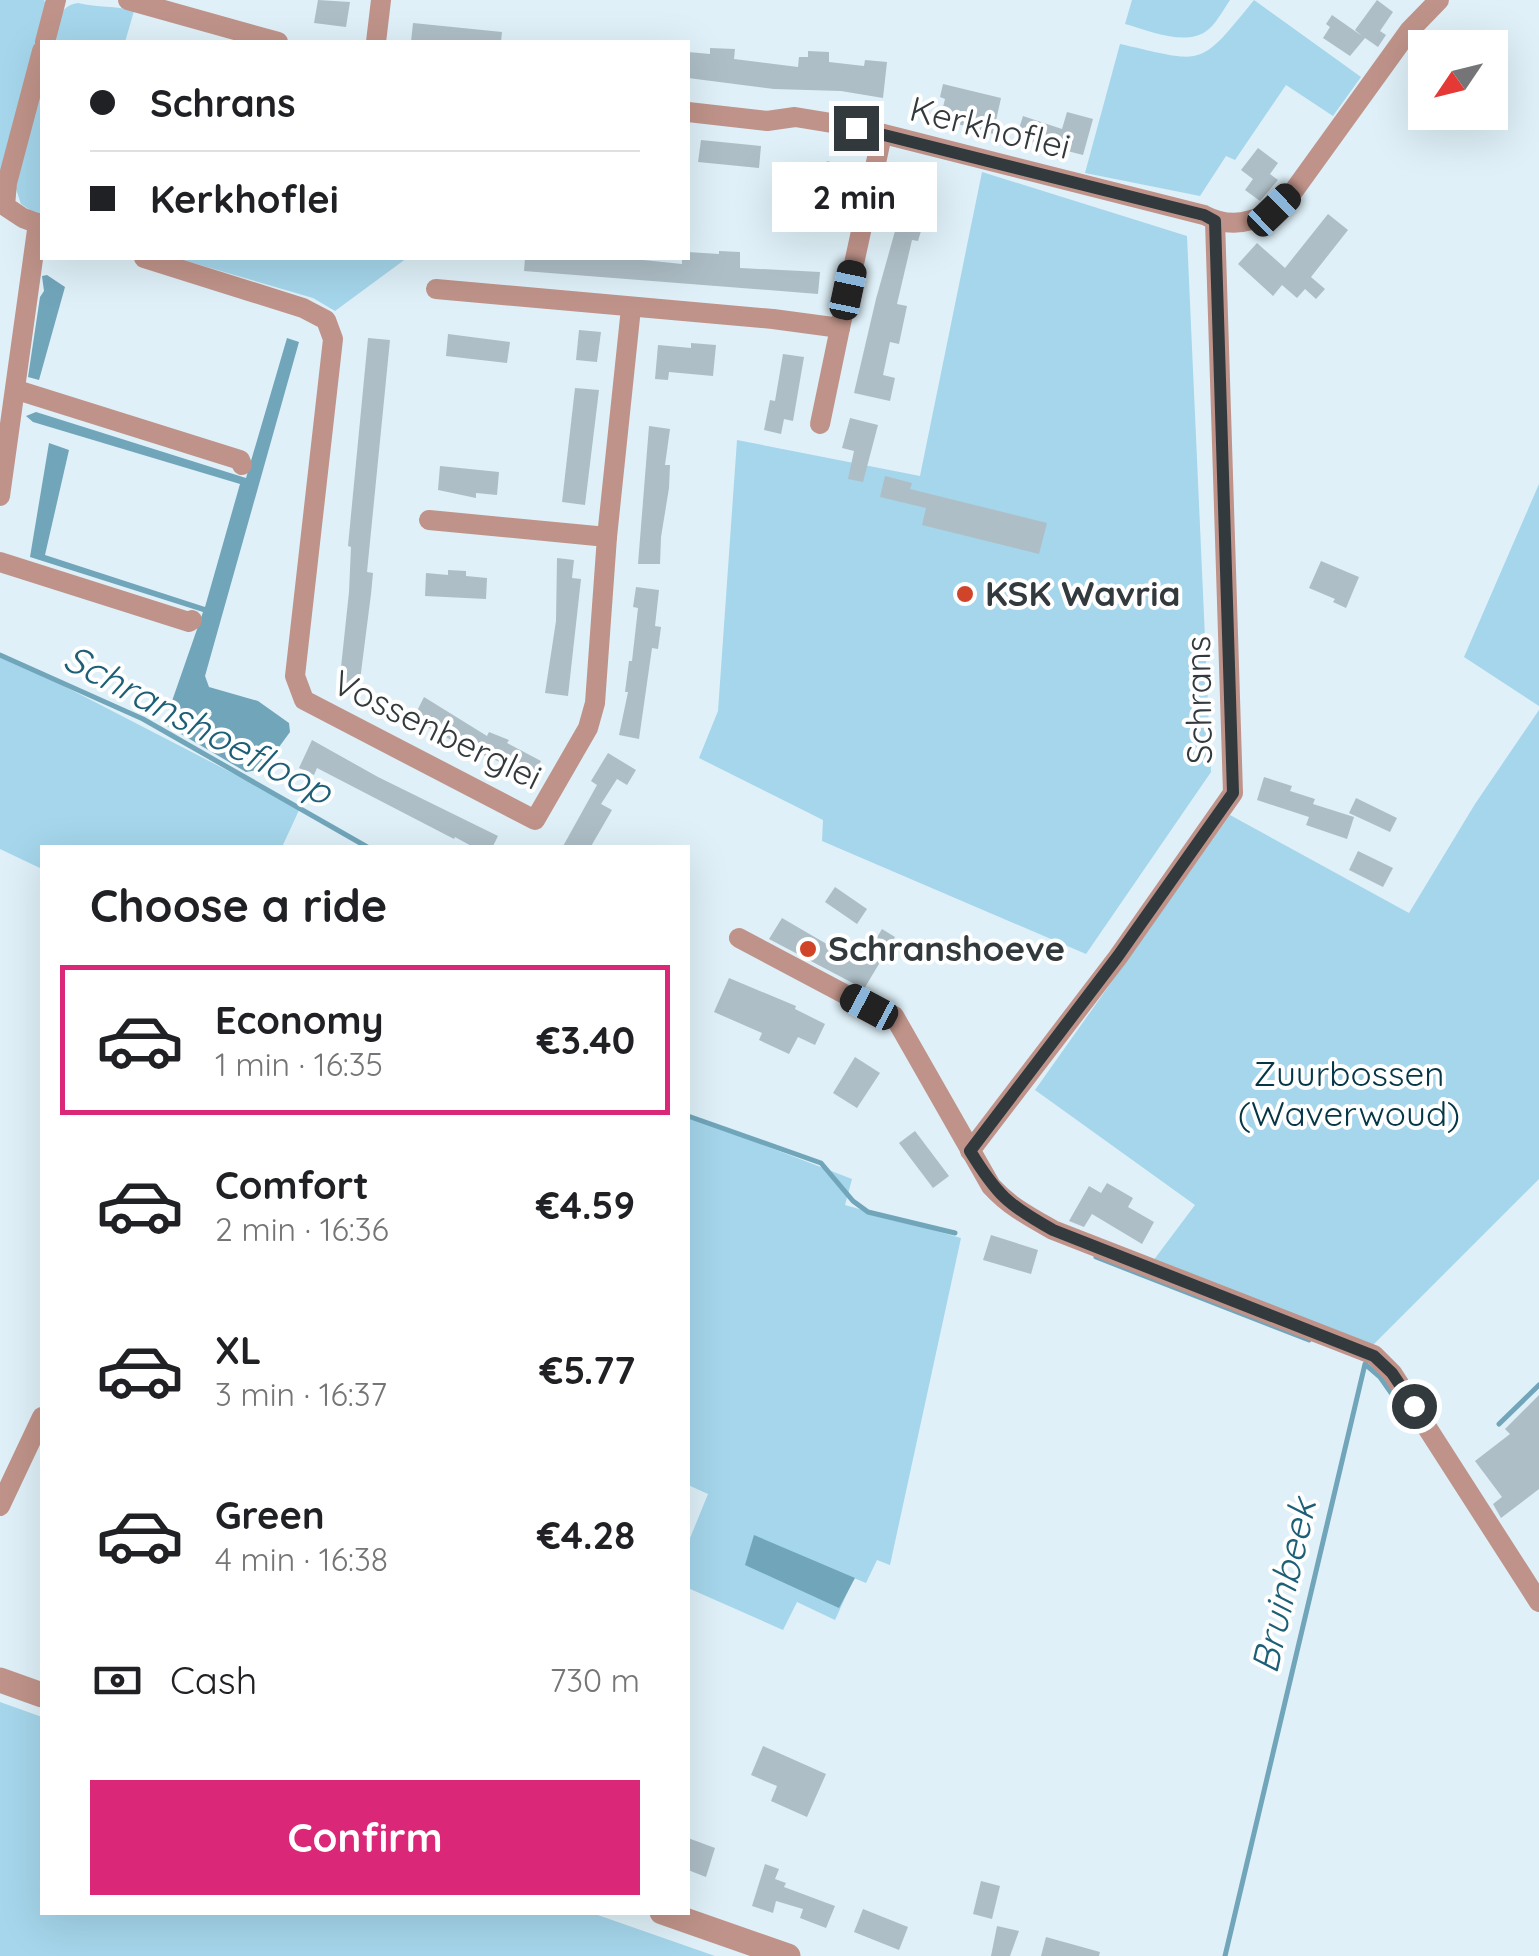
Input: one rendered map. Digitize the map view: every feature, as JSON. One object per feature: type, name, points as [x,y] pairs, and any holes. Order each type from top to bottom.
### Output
[{"type":"street","points":[[46,40],[56,0]]},
{"type":"street","points":[[128,0],[271,40]]},
{"type":"street","points":[[376,40],[381,0]]},
{"type":"street","points":[[1215,221],[1237,224],[1254,220],[1290,196],[1409,31],[1439,0]]},
{"type":"street","points":[[0,496],[40,224],[5,206],[7,183],[40,59]]},
{"type":"street","name":"Kerkhoflei","points":[[690,112],[766,121],[795,116],[1204,215],[1215,221]]},
{"type":"street","points":[[820,424],[882,135]]},
{"type":"street","name":"Schrans","points":[[970,1151],[1118,956],[1233,793],[1215,221]]},
{"type":"street","name":"Vossenberglei","points":[[150,260],[303,308],[326,320],[332,338],[294,676],[304,700],[535,820],[588,728],[595,703],[630,308]]},
{"type":"street","points":[[436,289],[840,328]]},
{"type":"street","points":[[16,390],[240,460],[242,465]]},
{"type":"street","points":[[429,520],[608,537]]},
{"type":"street","points":[[0,562],[192,620]]},
{"type":"street","points":[[739,938],[869,1007],[894,1016],[970,1151],[1005,1202],[1053,1230],[1374,1356],[1392,1373],[1539,1602]]},
{"type":"street","points":[[0,1506],[40,1421]]},
{"type":"street","points":[[0,1680],[40,1694]]},
{"type":"street","points":[[671,1915],[788,1956]]},
{"type":"green space","points":[[0,0],[44,0],[47,7],[0,178]]},
{"type":"green space","points":[[1132,0],[1230,0],[1209,29],[1186,38],[1125,24]]},
{"type":"green space","points":[[1254,0],[1361,77],[1333,116],[1286,85],[1235,160],[1226,156],[1200,196],[1085,173],[1120,44],[1169,55],[1198,55],[1221,39]]},
{"type":"green space","points":[[71,5],[134,11],[126,40],[53,40],[62,12]]},
{"type":"green space","points":[[40,85],[40,217],[21,204],[15,186]]},
{"type":"green space","name":"KSK Wavria","points":[[982,172],[1187,236],[1211,772],[1086,954],[822,841],[823,820],[699,758],[718,711],[737,440],[920,476]]},
{"type":"green space","points":[[183,260],[404,260],[335,311],[313,298]]},
{"type":"green space","points":[[1539,484],[1539,706],[1464,657]]},
{"type":"green space","points":[[0,653],[300,808],[283,845],[40,845],[40,868],[0,849]]},
{"type":"green space","name":"Zuurbossen (Waverwoud)","points":[[1539,710],[1539,1179],[1373,1345],[1153,1261],[1195,1205],[1035,1090],[1230,815],[1409,913],[1475,804]]},
{"type":"green space","points":[[690,1117],[852,1179],[845,1205],[961,1238],[890,1565],[877,1560],[866,1583],[854,1578],[835,1620],[797,1602],[783,1630],[690,1589],[690,1538],[708,1494],[690,1486]]},
{"type":"green space","points":[[0,1702],[40,1716],[40,1915],[598,1915],[715,1956],[0,1956]]},
{"type":"water","points":[[47,275],[65,287],[39,380],[28,377],[44,291],[42,276]]},
{"type":"water","points":[[287,338],[299,342],[205,676],[209,687],[258,701],[289,723],[290,732],[263,769],[246,772],[164,724],[203,612],[30,557],[49,443],[69,450],[45,555],[205,607],[240,484],[33,422],[26,416],[36,412],[246,478]]},
{"type":"water","points":[[754,1535],[855,1578],[839,1608],[745,1565]]},
{"type":"building","points":[[318,0],[350,2],[346,27],[314,23]]},
{"type":"building","points":[[1377,0],[1393,12],[1380,31],[1386,35],[1378,47],[1365,38],[1350,56],[1323,38],[1332,15],[1362,36],[1355,30]]},
{"type":"building","points":[[413,23],[502,32],[501,40],[411,40]]},
{"type":"building","points":[[710,48],[735,49],[734,59],[798,67],[799,57],[808,57],[808,51],[829,52],[829,62],[864,66],[865,60],[887,62],[883,98],[690,78],[690,52],[710,54]]},
{"type":"building","points":[[943,84],[1001,98],[993,134],[940,119],[945,99],[940,97]]},
{"type":"building","points":[[1067,112],[1093,119],[1083,155],[1016,138],[1023,116],[1062,129]]},
{"type":"building","points":[[701,140],[761,146],[759,168],[698,162]]},
{"type":"building","points":[[1258,148],[1278,163],[1270,174],[1278,180],[1260,201],[1245,190],[1253,179],[1241,170]]},
{"type":"building","points":[[827,161],[849,167],[831,224],[810,219]]},
{"type":"building","points":[[903,177],[929,184],[920,220],[924,221],[918,241],[912,240],[897,304],[907,306],[899,344],[890,342],[883,375],[895,378],[890,401],[854,393],[904,199],[898,197]]},
{"type":"building","points":[[1328,214],[1348,230],[1311,277],[1325,289],[1316,299],[1305,289],[1297,298],[1282,285],[1273,296],[1238,264],[1257,243],[1285,268]]},
{"type":"building","points":[[690,252],[740,252],[740,268],[820,272],[818,294],[524,271],[525,260],[643,260],[682,264],[682,260],[690,260]]},
{"type":"building","points":[[579,330],[601,332],[597,362],[576,360]]},
{"type":"building","points":[[448,334],[510,342],[507,363],[446,356]]},
{"type":"building","points":[[368,338],[390,340],[367,572],[373,573],[359,688],[339,686]]},
{"type":"building","points":[[691,343],[716,345],[713,376],[669,372],[668,380],[655,379],[658,345],[691,348]]},
{"type":"building","points":[[783,354],[804,357],[793,421],[784,419],[781,434],[764,430],[770,400],[775,401]]},
{"type":"building","points":[[575,388],[599,390],[585,505],[562,502]]},
{"type":"building","points":[[850,418],[878,425],[863,482],[848,479],[854,451],[842,448]]},
{"type":"building","points":[[649,426],[670,429],[665,465],[670,465],[669,488],[660,564],[638,564]]},
{"type":"building","points":[[440,466],[499,472],[497,495],[476,493],[476,498],[438,490]]},
{"type":"building","points":[[885,476],[912,483],[910,489],[1047,523],[1039,554],[922,525],[926,508],[880,497]]},
{"type":"building","points":[[557,558],[574,560],[572,578],[581,579],[568,696],[545,693],[556,621]]},
{"type":"building","points":[[1321,561],[1359,577],[1346,608],[1309,588]]},
{"type":"building","points":[[448,570],[487,578],[486,599],[425,596],[426,573],[448,575]]},
{"type":"building","points":[[636,587],[659,590],[655,626],[661,627],[658,649],[652,648],[639,739],[619,735],[632,661],[638,608],[633,607]]},
{"type":"building","points":[[424,697],[487,736],[489,732],[509,740],[507,743],[541,761],[531,780],[413,719]]},
{"type":"building","points":[[312,740],[498,836],[494,845],[470,845],[317,768],[314,775],[299,768]]},
{"type":"building","points":[[608,753],[636,770],[627,785],[617,779],[601,804],[612,810],[592,845],[564,845],[597,785],[591,781]]},
{"type":"building","points":[[1264,777],[1292,786],[1290,791],[1315,799],[1313,804],[1354,817],[1347,839],[1306,825],[1309,817],[1257,800]]},
{"type":"building","points":[[1356,798],[1397,818],[1390,832],[1349,813]]},
{"type":"building","points":[[1358,851],[1393,868],[1383,887],[1349,870]]},
{"type":"building","points":[[835,887],[867,909],[857,924],[825,902]]},
{"type":"building","points":[[782,918],[861,964],[882,929],[895,937],[864,989],[769,939]]},
{"type":"building","points":[[729,978],[796,1006],[795,1009],[825,1024],[815,1045],[798,1037],[789,1054],[759,1040],[762,1033],[714,1012]]},
{"type":"building","points":[[855,1057],[880,1073],[857,1108],[833,1093]]},
{"type":"building","points":[[915,1131],[949,1176],[933,1188],[899,1143]]},
{"type":"building","points":[[1107,1183],[1133,1198],[1128,1207],[1154,1222],[1142,1244],[1092,1214],[1084,1227],[1069,1221],[1089,1186],[1101,1193]]},
{"type":"building","points":[[991,1235],[1038,1250],[1031,1274],[983,1260]]},
{"type":"building","points":[[1539,1395],[1539,1489],[1501,1518],[1493,1504],[1502,1497],[1475,1461],[1510,1434],[1505,1429]]},
{"type":"building","points":[[763,1746],[826,1774],[807,1817],[771,1801],[777,1786],[751,1775]]},
{"type":"building","points":[[690,1839],[715,1848],[706,1877],[690,1871]]},
{"type":"building","points":[[765,1864],[779,1869],[775,1879],[786,1883],[784,1887],[835,1906],[826,1928],[800,1918],[803,1909],[776,1901],[773,1913],[752,1906]]},
{"type":"building","points":[[981,1881],[1000,1886],[992,1919],[973,1914]]},
{"type":"building","points":[[863,1909],[908,1927],[899,1950],[854,1932]]},
{"type":"building","points":[[997,1926],[1019,1931],[1010,1956],[991,1956]]},
{"type":"building","points":[[1046,1937],[1100,1952],[1099,1956],[1041,1956]]},
{"type":"waterway","name":"Schranshoefloop","points":[[0,655],[143,719],[364,845]]},
{"type":"waterway","name":"Schranshoefloop","points":[[690,1117],[821,1163],[853,1201],[868,1212],[955,1233]]},
{"type":"waterway","name":"Schranshoefloop","points":[[1096,1257],[1309,1340]]},
{"type":"waterway","name":"Bruinbeek","points":[[1225,1956],[1365,1364],[1380,1377],[1408,1417]]},
{"type":"waterway","name":"Bruinbeek","points":[[1499,1424],[1539,1385]]},
{"type":"place","name":"KSK Wavria","points":[[965,594]]},
{"type":"place","name":"Schranshoeve","points":[[808,949]]},
{"type":"route","points":[[856,128],[1204,215],[1215,221],[1233,793],[1118,956],[970,1151],[991,1186],[1023,1214],[1184,1283],[1374,1356],[1392,1373],[1414,1406]]}]
